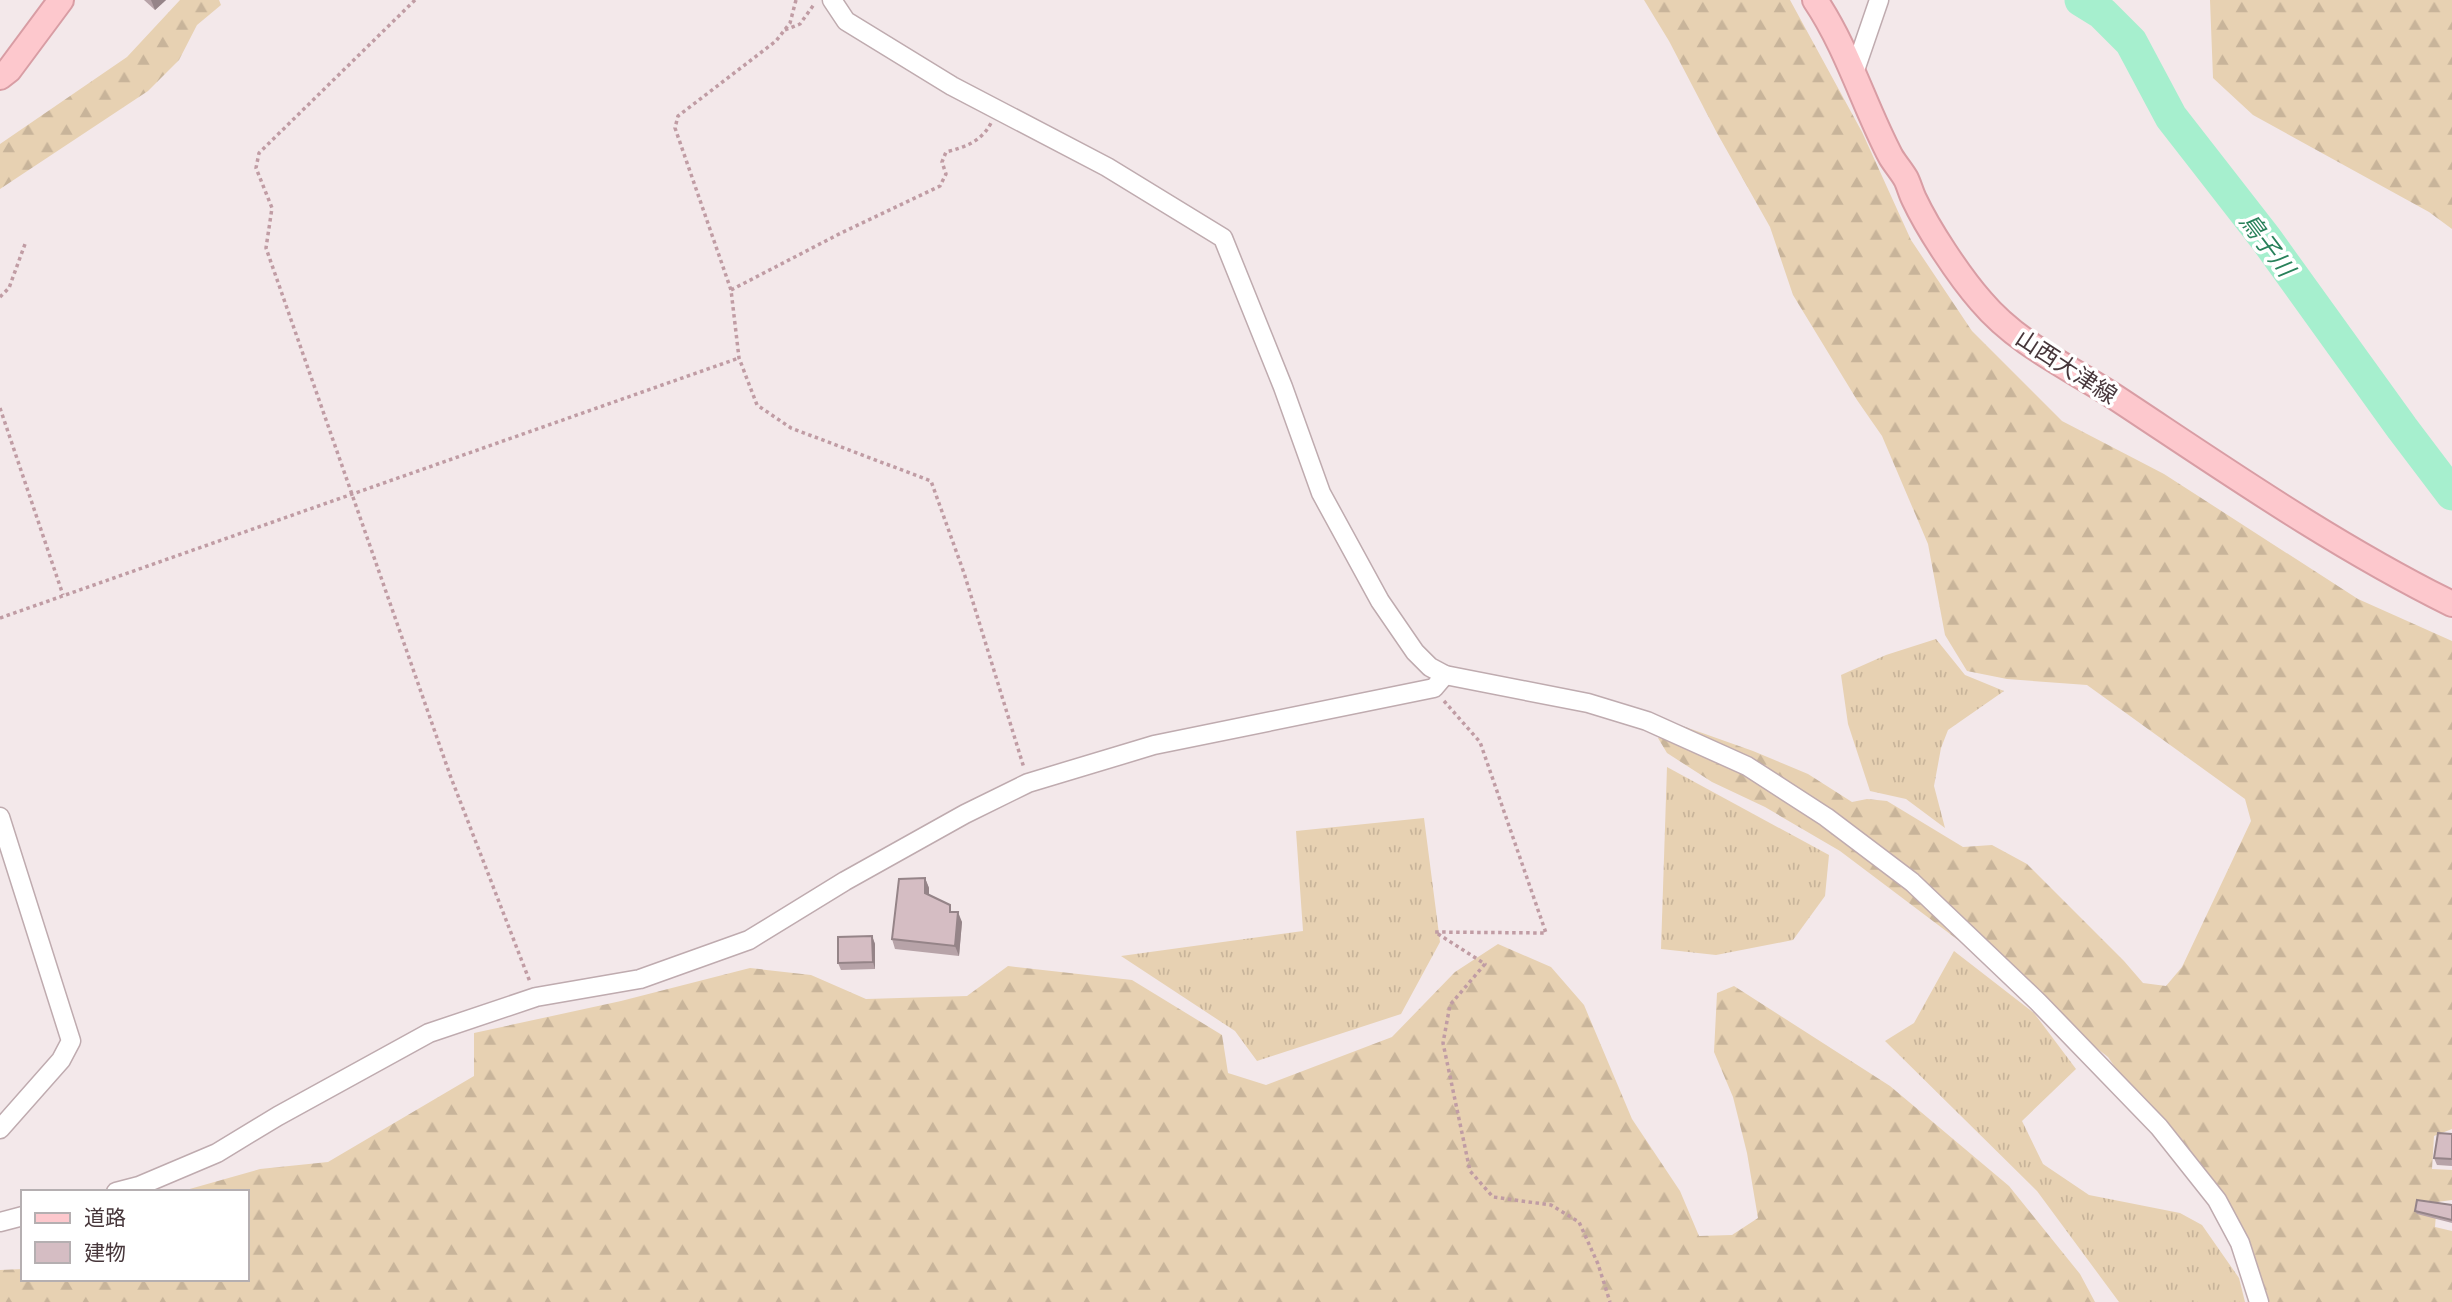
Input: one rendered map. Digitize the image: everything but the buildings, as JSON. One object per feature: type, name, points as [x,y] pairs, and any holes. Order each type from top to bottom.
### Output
[{"type":"main road","points":[[0,77],[9,70],[61,0]]},
{"type":"main road","name":"山西大津線","points":[[1815,0],[1845,52],[1891,157],[1906,179],[1940,243],[1980,301],[2009,328],[2053,361],[2085,377],[2389,573],[2452,604]]},
{"type":"street","points":[[832,0],[846,21],[951,86],[1107,167],[1223,238],[1283,387],[1321,494],[1380,601],[1415,652],[1439,681]]},
{"type":"street","points":[[1854,74],[1879,0]]},
{"type":"street","points":[[124,1190],[217,1153],[278,1116],[429,1033],[536,997],[640,979],[749,940],[845,881],[965,814],[1028,783],[1154,744],[1439,681],[1588,703],[1647,721],[1747,765],[1826,817],[1912,882],[2038,1002],[2159,1127],[2217,1200],[2240,1243],[2259,1302]]},
{"type":"street","points":[[0,817],[71,1041],[61,1060],[0,1129]]},
{"type":"street","points":[[0,1222],[21,1217]]},
{"type":"path","points":[[415,0],[259,153],[256,168],[272,208],[266,248],[450,775],[536,997]]},
{"type":"path","points":[[796,0],[790,23],[776,41],[678,116],[675,128],[731,290],[739,358],[757,405],[791,428],[931,481],[964,573],[1028,783]]},
{"type":"path","points":[[783,31],[800,24],[817,0]]},
{"type":"path","points":[[731,290],[940,186],[946,174],[942,162],[946,152],[967,147],[985,134],[998,110]]},
{"type":"path","points":[[0,297],[9,288],[25,244]]},
{"type":"path","points":[[0,618],[739,358]]},
{"type":"path","points":[[0,408],[63,595]]},
{"type":"path","points":[[1439,681],[1480,742],[1546,933],[1435,932],[1485,964],[1450,1005],[1443,1043],[1470,1171],[1493,1197],[1551,1205],[1579,1222],[1598,1264],[1610,1302]]},
{"type":"green space","points":[[180,0],[219,0],[221,5],[197,25],[179,60],[148,91],[0,189],[0,144],[127,57]]},
{"type":"green space","points":[[1644,0],[1790,0],[1862,132],[1911,240],[1972,331],[2062,421],[2164,474],[2358,599],[2452,641],[2452,1129],[2434,1136],[2432,1169],[2452,1170],[2452,1200],[2437,1202],[2435,1227],[2452,1231],[2452,1302],[2262,1302],[2228,1233],[2108,1057],[1840,851],[1765,807],[1712,782],[1667,753],[1658,738],[1677,724],[1808,774],[1852,802],[1867,799],[1887,801],[1963,847],[1992,845],[2027,864],[2143,983],[2166,986],[2182,967],[2251,821],[2245,799],[2087,685],[2007,679],[1967,671],[1945,635],[1928,544],[1882,436],[1793,295],[1770,227]]},
{"type":"green space","points":[[2210,0],[2452,0],[2452,229],[2429,212],[2253,115],[2213,78]]},
{"type":"green space","points":[[1936,639],[1965,675],[2004,691],[1948,730],[1941,748],[1934,786],[1945,828],[1906,799],[1870,791],[1848,724],[1841,675],[1886,655]]},
{"type":"green space","points":[[1667,767],[1829,855],[1825,896],[1793,940],[1716,955],[1661,949]]},
{"type":"green space","points":[[1424,818],[1440,942],[1401,1014],[1257,1061],[1235,1031],[1121,956],[1303,931],[1296,831]]},
{"type":"green space","points":[[1498,944],[1551,967],[1584,1005],[1632,1119],[1680,1191],[1699,1236],[1732,1235],[1758,1218],[1747,1153],[1733,1097],[1714,1052],[1717,993],[1734,986],[1890,1086],[2009,1186],[2080,1274],[2095,1302],[0,1302],[0,1270],[21,1269],[21,1281],[248,1281],[248,1190],[186,1190],[260,1169],[328,1162],[474,1076],[474,1033],[621,1001],[750,968],[811,975],[866,999],[967,996],[1008,966],[1132,980],[1222,1035],[1228,1073],[1266,1085],[1392,1037],[1455,972]]},
{"type":"green space","points":[[1954,951],[2034,1013],[2076,1069],[2022,1121],[2043,1164],[2089,1195],[2180,1213],[2202,1225],[2239,1278],[2245,1302],[2119,1302],[2037,1191],[1885,1041],[1914,1023]]},
{"type":"waterway","name":"鳥子川","points":[[2081,0],[2102,13],[2131,42],[2171,117],[2266,239],[2452,494]]}]
